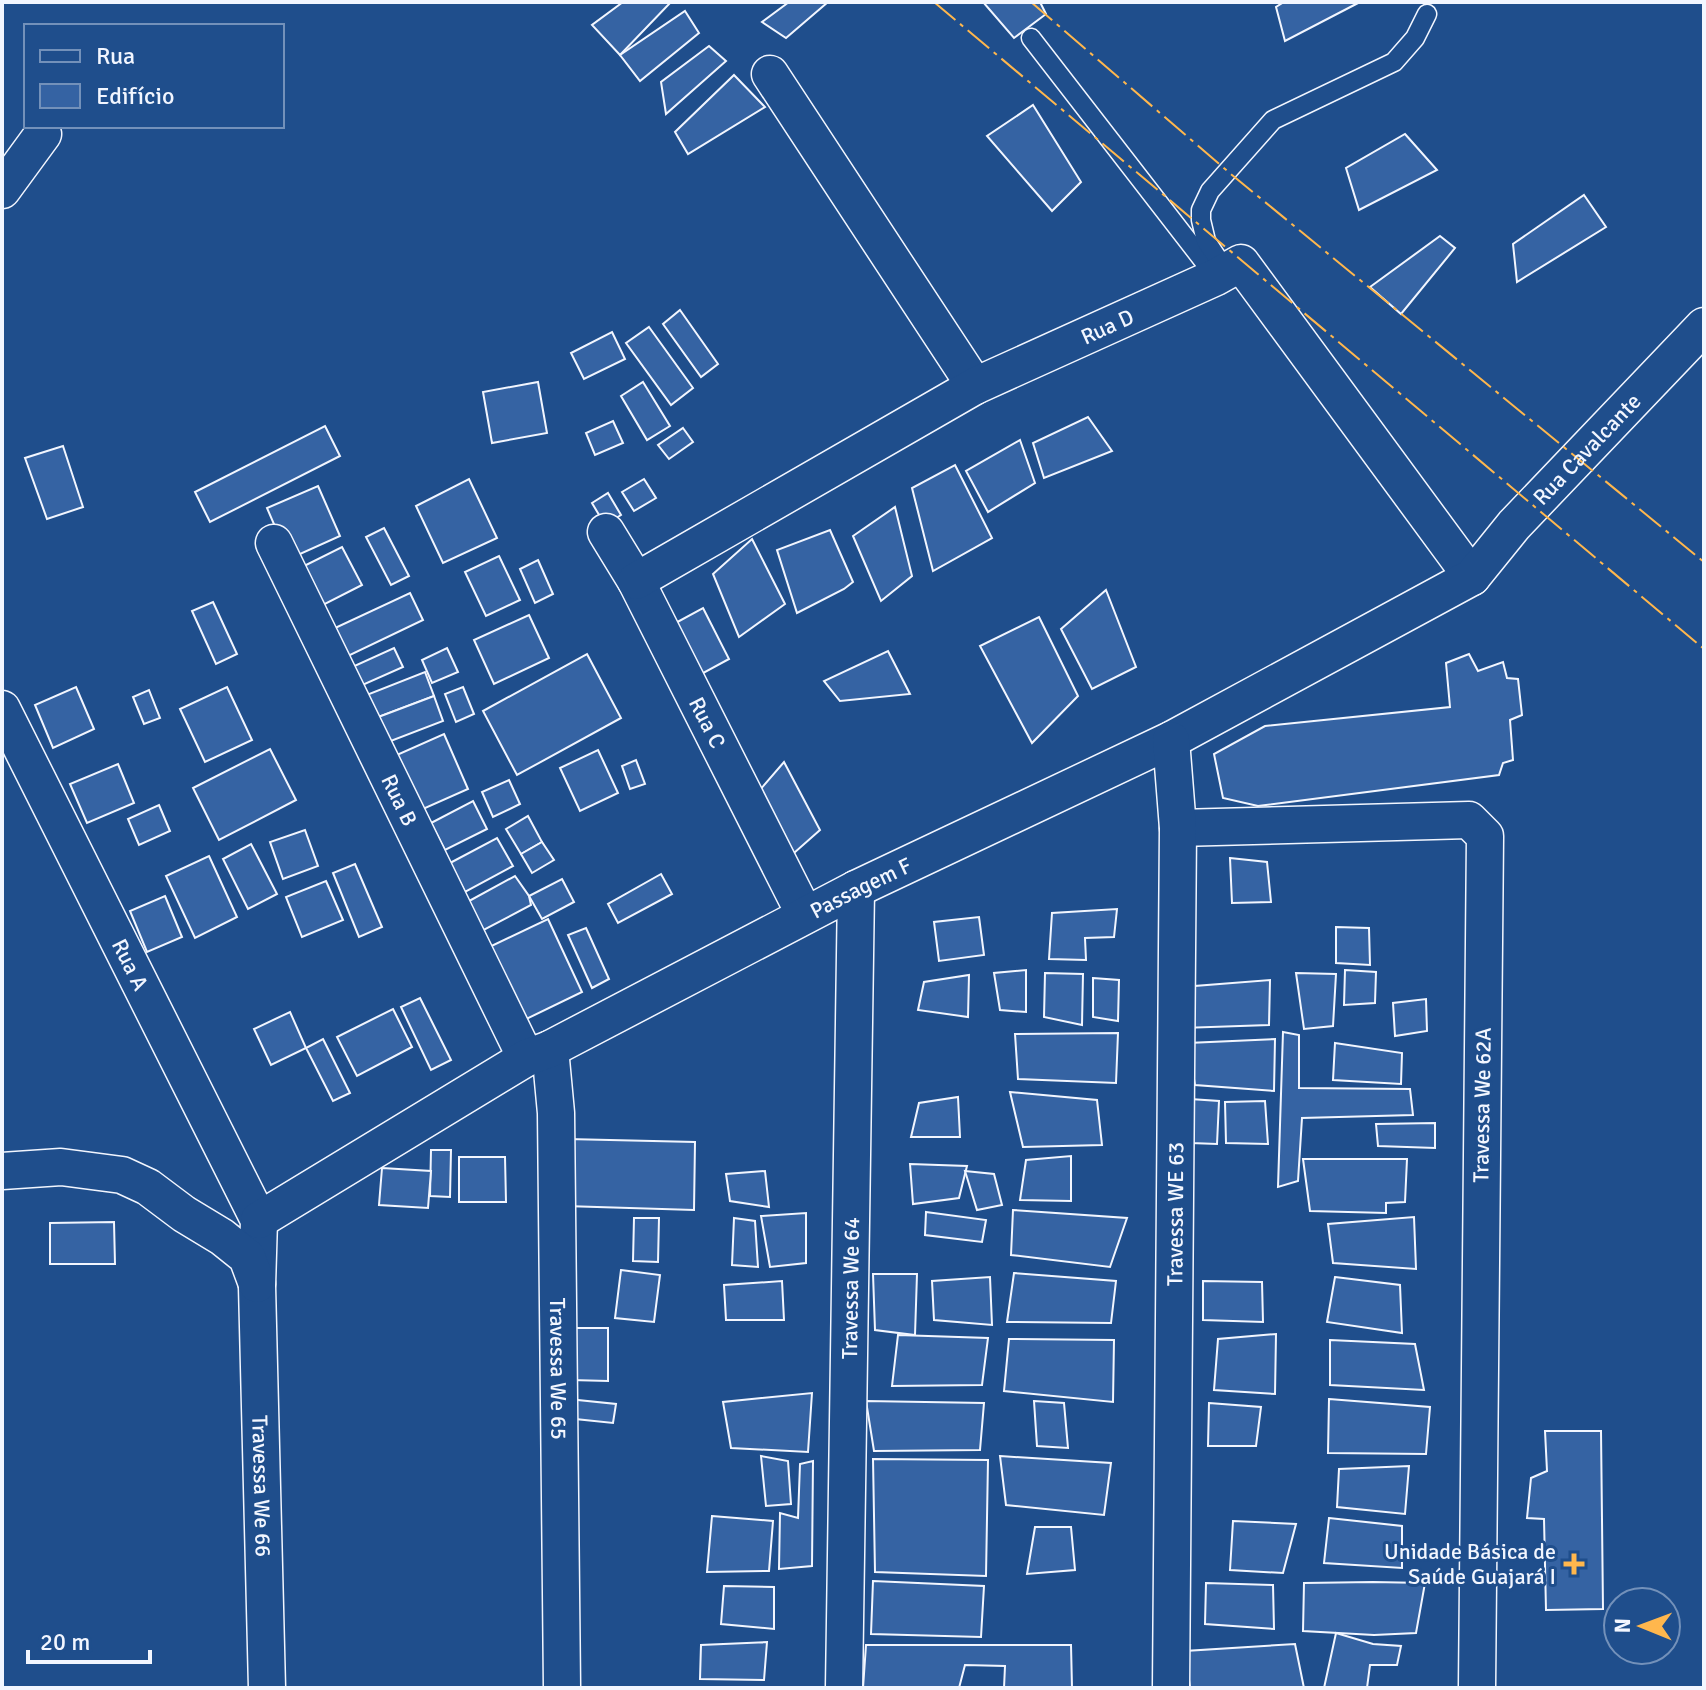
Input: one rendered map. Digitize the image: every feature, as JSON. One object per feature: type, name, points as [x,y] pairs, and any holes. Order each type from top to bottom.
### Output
[{"type":"street","points":[[770,74],[975,386]]},
{"type":"street","points":[[2,190],[43,134]]},
{"type":"street","points":[[1221,274],[1241,263],[1472,577]]},
{"type":"street","name":"Rua D","points":[[636,581],[975,386],[1221,274]]},
{"type":"street","name":"Rua Cavalcante","points":[[1472,577],[1514,525],[1704,326]]},
{"type":"street","name":"Rua C","points":[[606,532],[636,581],[805,915]]},
{"type":"street","name":"Rua B","points":[[274,543],[538,1054]]},
{"type":"street","name":"Passagem F","points":[[259,1220],[538,1054],[856,889],[1171,740],[1472,577]]},
{"type":"street","name":"Rua A","points":[[2,709],[259,1220]]},
{"type":"street","name":"Travessa WE 63","points":[[1171,740],[1178,828],[1171,1688]]},
{"type":"street","name":"Travessa We 62A","points":[[1178,828],[1469,820],[1485,836],[1477,1688]]},
{"type":"street","name":"Travessa We 64","points":[[844,1688],[856,889]]},
{"type":"street","name":"Travessa We 65","points":[[538,1054],[556,1113],[562,1688]]},
{"type":"street","points":[[2,1171],[61,1167],[122,1175],[148,1187],[239,1250],[247,1257],[257,1286]]},
{"type":"street","points":[[257,1286],[259,1220]]},
{"type":"street","name":"Travessa We 66","points":[[257,1286],[267,1688]]},
{"type":"lane","points":[[1221,274],[1206,241],[1201,220],[1201,210],[1210,191],[1273,120],[1394,62],[1415,38],[1427,14]]},
{"type":"lane","points":[[1031,38],[1221,274]]},
{"type":"building","points":[[623,2],[671,2],[620,55],[592,25]]},
{"type":"building","points":[[789,2],[828,2],[786,38],[762,22]]},
{"type":"building","points":[[983,2],[1040,2],[1046,14],[1014,38]]},
{"type":"building","points":[[1284,2],[1360,2],[1285,41],[1276,7]]},
{"type":"building","points":[[685,11],[699,33],[640,81],[620,55]]},
{"type":"building","points":[[709,46],[726,61],[666,114],[661,82]]},
{"type":"building","points":[[734,75],[765,107],[688,154],[675,132]]},
{"type":"building","points":[[1033,105],[1081,182],[1052,211],[987,136]]},
{"type":"building","points":[[1405,134],[1437,170],[1359,210],[1346,168]]},
{"type":"building","points":[[1584,195],[1606,227],[1517,282],[1513,244]]},
{"type":"building","points":[[1440,236],[1455,248],[1401,314],[1370,287]]},
{"type":"building","points":[[680,310],[718,364],[701,377],[663,324]]},
{"type":"building","points":[[649,327],[693,388],[671,405],[626,343]]},
{"type":"building","points":[[612,332],[625,359],[584,379],[571,353]]},
{"type":"building","points":[[538,382],[547,433],[492,443],[483,392]]},
{"type":"building","points":[[643,382],[670,426],[647,440],[621,396]]},
{"type":"building","points":[[1088,417],[1112,451],[1044,478],[1033,443]]},
{"type":"building","points":[[613,421],[623,443],[595,455],[586,433]]},
{"type":"building","points":[[325,426],[340,456],[210,522],[195,492]]},
{"type":"building","points":[[683,428],[693,442],[669,459],[658,445]]},
{"type":"building","points":[[1020,440],[1035,483],[988,512],[966,471]]},
{"type":"building","points":[[63,446],[83,507],[47,519],[25,458]]},
{"type":"building","points":[[955,465],[992,538],[933,571],[912,488]]},
{"type":"building","points":[[469,479],[497,538],[443,563],[416,506]]},
{"type":"building","points":[[644,479],[656,498],[634,511],[622,492]]},
{"type":"building","points":[[318,486],[340,536],[289,559],[267,508]]},
{"type":"building","points":[[608,493],[621,515],[605,525],[592,503]]},
{"type":"building","points":[[895,507],[912,576],[881,601],[853,536]]},
{"type":"building","points":[[384,528],[409,576],[391,585],[366,537]]},
{"type":"building","points":[[830,530],[853,582],[797,613],[777,550]]},
{"type":"building","points":[[752,539],[785,604],[739,637],[713,574]]},
{"type":"building","points":[[342,547],[362,585],[319,607],[300,568]]},
{"type":"building","points":[[499,556],[520,600],[486,616],[465,572]]},
{"type":"building","points":[[538,560],[553,594],[535,603],[520,569]]},
{"type":"building","points":[[1106,590],[1136,667],[1092,689],[1061,629]]},
{"type":"building","points":[[410,593],[423,620],[348,656],[335,628]]},
{"type":"building","points":[[213,602],[237,654],[216,664],[192,611]]},
{"type":"building","points":[[703,608],[729,659],[696,677],[670,626]]},
{"type":"building","points":[[529,615],[549,658],[494,684],[474,640]]},
{"type":"building","points":[[1039,617],[1078,696],[1032,743],[980,646]]},
{"type":"building","points":[[394,648],[403,667],[358,687],[350,668]]},
{"type":"building","points":[[447,648],[458,672],[432,683],[422,660]]},
{"type":"building","points":[[888,651],[910,694],[840,701],[824,681]]},
{"type":"building","points":[[587,654],[621,718],[517,775],[483,711]]},
{"type":"building","points":[[1469,654],[1478,671],[1503,662],[1507,678],[1518,679],[1522,715],[1510,720],[1513,760],[1503,763],[1499,775],[1258,806],[1223,798],[1214,754],[1265,726],[1450,707],[1446,663]]},
{"type":"building","points":[[425,672],[434,696],[373,719],[364,696]]},
{"type":"building","points":[[76,687],[94,729],[53,748],[35,705]]},
{"type":"building","points":[[227,687],[252,740],[205,762],[180,709]]},
{"type":"building","points":[[463,687],[474,714],[456,722],[445,694]]},
{"type":"building","points":[[149,690],[160,718],[144,724],[133,697]]},
{"type":"building","points":[[434,696],[443,721],[383,744],[373,719]]},
{"type":"building","points":[[444,734],[468,789],[414,813],[390,758]]},
{"type":"building","points":[[270,749],[296,800],[219,840],[193,788]]},
{"type":"building","points":[[598,750],[618,793],[580,811],[560,768]]},
{"type":"building","points":[[636,760],[645,784],[630,789],[622,766]]},
{"type":"building","points":[[784,762],[820,830],[794,853],[759,791]]},
{"type":"building","points":[[118,764],[134,803],[87,823],[70,784]]},
{"type":"building","points":[[509,780],[520,804],[493,817],[482,792]]},
{"type":"building","points":[[473,801],[487,829],[445,850],[431,823]]},
{"type":"building","points":[[159,805],[170,831],[139,845],[128,819]]},
{"type":"building","points":[[528,816],[542,842],[521,854],[506,829]]},
{"type":"building","points":[[305,830],[318,866],[283,879],[270,842]]},
{"type":"building","points":[[497,838],[513,866],[465,892],[450,863]]},
{"type":"building","points":[[542,842],[554,860],[532,873],[521,854]]},
{"type":"building","points":[[251,844],[277,894],[248,909],[223,859]]},
{"type":"building","points":[[209,856],[237,917],[195,938],[166,876]]},
{"type":"building","points":[[1230,858],[1267,862],[1271,902],[1232,903]]},
{"type":"building","points":[[355,864],[382,927],[359,937],[333,873]]},
{"type":"building","points":[[661,874],[672,894],[618,923],[608,904]]},
{"type":"building","points":[[515,876],[529,896],[531,905],[476,934],[460,906]]},
{"type":"building","points":[[562,879],[574,902],[542,919],[529,896]]},
{"type":"building","points":[[326,881],[343,920],[302,937],[286,897]]},
{"type":"building","points":[[165,896],[182,937],[147,952],[130,911]]},
{"type":"building","points":[[1117,909],[1114,937],[1085,938],[1086,960],[1049,959],[1052,913]]},
{"type":"building","points":[[979,917],[984,955],[939,961],[934,922]]},
{"type":"building","points":[[548,919],[582,992],[518,1023],[483,950]]},
{"type":"building","points":[[1336,927],[1369,928],[1370,965],[1336,963]]},
{"type":"building","points":[[586,928],[609,979],[592,988],[568,935]]},
{"type":"building","points":[[1026,970],[1026,1012],[1000,1010],[994,973]]},
{"type":"building","points":[[1345,970],[1376,972],[1375,1003],[1344,1005]]},
{"type":"building","points":[[1045,973],[1083,974],[1082,1025],[1044,1017]]},
{"type":"building","points":[[1296,973],[1336,974],[1333,1026],[1304,1029]]},
{"type":"building","points":[[969,975],[968,1017],[918,1010],[924,982]]},
{"type":"building","points":[[1093,978],[1119,980],[1118,1021],[1093,1017]]},
{"type":"building","points":[[1270,980],[1269,1025],[1182,1028],[1182,987]]},
{"type":"building","points":[[420,998],[451,1060],[431,1070],[401,1007]]},
{"type":"building","points":[[1426,999],[1427,1031],[1395,1036],[1393,1003]]},
{"type":"building","points":[[393,1009],[412,1047],[357,1076],[337,1037]]},
{"type":"building","points":[[290,1012],[306,1048],[271,1065],[254,1029]]},
{"type":"building","points":[[1283,1032],[1299,1035],[1299,1088],[1410,1089],[1413,1115],[1302,1118],[1298,1181],[1278,1187]]},
{"type":"building","points":[[1118,1033],[1116,1083],[1018,1079],[1015,1034]]},
{"type":"building","points":[[323,1039],[350,1093],[333,1101],[306,1048]]},
{"type":"building","points":[[1275,1039],[1274,1091],[1195,1085],[1188,1043]]},
{"type":"building","points":[[1335,1043],[1402,1053],[1401,1084],[1333,1080]]},
{"type":"building","points":[[1010,1092],[1097,1100],[1102,1145],[1023,1147]]},
{"type":"building","points":[[958,1097],[960,1137],[911,1137],[919,1103]]},
{"type":"building","points":[[1190,1099],[1219,1101],[1217,1144],[1191,1143]]},
{"type":"building","points":[[1265,1101],[1268,1144],[1226,1143],[1225,1102]]},
{"type":"building","points":[[1435,1123],[1435,1148],[1378,1146],[1376,1124]]},
{"type":"building","points":[[567,1139],[695,1142],[694,1210],[565,1206]]},
{"type":"building","points":[[431,1150],[451,1150],[450,1197],[430,1196]]},
{"type":"building","points":[[1071,1156],[1071,1201],[1020,1200],[1026,1160]]},
{"type":"building","points":[[459,1157],[505,1157],[506,1202],[459,1202]]},
{"type":"building","points":[[1303,1159],[1407,1159],[1405,1202],[1386,1203],[1386,1213],[1310,1211]]},
{"type":"building","points":[[910,1164],[967,1166],[959,1198],[913,1204]]},
{"type":"building","points":[[382,1168],[431,1171],[428,1208],[379,1205]]},
{"type":"building","points":[[765,1171],[769,1207],[730,1201],[726,1174]]},
{"type":"building","points":[[965,1171],[994,1174],[1002,1205],[977,1210]]},
{"type":"building","points":[[1013,1210],[1127,1218],[1110,1267],[1011,1255]]},
{"type":"building","points":[[926,1212],[986,1220],[982,1242],[925,1235]]},
{"type":"building","points":[[806,1213],[806,1263],[770,1267],[761,1216]]},
{"type":"building","points":[[1414,1217],[1416,1269],[1333,1263],[1328,1224]]},
{"type":"building","points":[[634,1218],[659,1218],[658,1262],[633,1261]]},
{"type":"building","points":[[734,1218],[755,1221],[758,1267],[732,1265]]},
{"type":"building","points":[[114,1222],[115,1264],[50,1264],[50,1223]]},
{"type":"building","points":[[621,1270],[660,1275],[654,1322],[615,1318]]},
{"type":"building","points":[[1014,1273],[1116,1281],[1111,1323],[1007,1322]]},
{"type":"building","points":[[873,1274],[917,1274],[915,1335],[875,1330]]},
{"type":"building","points":[[990,1277],[992,1325],[934,1320],[932,1281]]},
{"type":"building","points":[[1335,1277],[1400,1285],[1402,1333],[1327,1322]]},
{"type":"building","points":[[782,1281],[784,1320],[726,1320],[724,1285]]},
{"type":"building","points":[[1203,1281],[1262,1282],[1263,1322],[1203,1320]]},
{"type":"building","points":[[571,1328],[608,1328],[608,1381],[571,1380]]},
{"type":"building","points":[[1276,1334],[1275,1394],[1214,1390],[1218,1339]]},
{"type":"building","points":[[898,1335],[988,1338],[982,1385],[892,1386]]},
{"type":"building","points":[[1009,1339],[1114,1340],[1113,1402],[1004,1391]]},
{"type":"building","points":[[1330,1340],[1415,1344],[1424,1390],[1330,1385]]},
{"type":"building","points":[[812,1393],[808,1452],[731,1448],[723,1402]]},
{"type":"building","points":[[568,1399],[616,1404],[613,1423],[566,1418]]},
{"type":"building","points":[[1329,1399],[1430,1407],[1426,1454],[1328,1453]]},
{"type":"building","points":[[866,1401],[984,1403],[980,1450],[874,1451]]},
{"type":"building","points":[[1034,1401],[1064,1403],[1068,1448],[1037,1446]]},
{"type":"building","points":[[1209,1403],[1261,1407],[1256,1446],[1208,1446]]},
{"type":"building","name":"Unidade Básica de Saúde Guajará I","points":[[1545,1431],[1601,1431],[1602,1609],[1546,1610],[1544,1519],[1527,1518],[1531,1478],[1547,1471]]},
{"type":"building","points":[[761,1456],[788,1461],[791,1504],[766,1506]]},
{"type":"building","points":[[1000,1456],[1111,1463],[1104,1515],[1006,1505]]},
{"type":"building","points":[[873,1459],[988,1460],[986,1576],[875,1572]]},
{"type":"building","points":[[813,1461],[812,1566],[779,1569],[780,1513],[798,1518],[800,1464]]},
{"type":"building","points":[[1409,1466],[1405,1514],[1337,1507],[1339,1469]]},
{"type":"building","points":[[712,1516],[773,1521],[769,1571],[707,1572]]},
{"type":"building","points":[[1329,1518],[1402,1526],[1402,1568],[1324,1563]]},
{"type":"building","points":[[1233,1521],[1296,1524],[1283,1573],[1230,1570]]},
{"type":"building","points":[[1035,1527],[1071,1527],[1075,1570],[1027,1574]]},
{"type":"building","points":[[873,1581],[984,1586],[981,1637],[871,1634]]},
{"type":"building","points":[[1206,1583],[1273,1585],[1274,1629],[1205,1624]]},
{"type":"building","points":[[1304,1583],[1425,1583],[1416,1633],[1374,1635],[1303,1631]]},
{"type":"building","points":[[724,1586],[774,1587],[774,1629],[721,1624]]},
{"type":"building","points":[[1336,1633],[1373,1644],[1401,1646],[1397,1665],[1370,1665],[1367,1688],[1324,1688]]},
{"type":"building","points":[[767,1642],[764,1680],[700,1679],[701,1645]]},
{"type":"building","points":[[1295,1644],[1304,1688],[1190,1687],[1185,1651]]},
{"type":"building","points":[[866,1645],[1071,1645],[1072,1688],[1004,1688],[1005,1666],[965,1665],[959,1688],[863,1688]]},
{"type":"power","points":[[934,2],[1704,649]]},
{"type":"power","points":[[1031,2],[1232,175],[1704,562]]},
{"type":"place","name":"Unidade Básica de Saúde Guajará I","points":[[1574,1564]]}]
